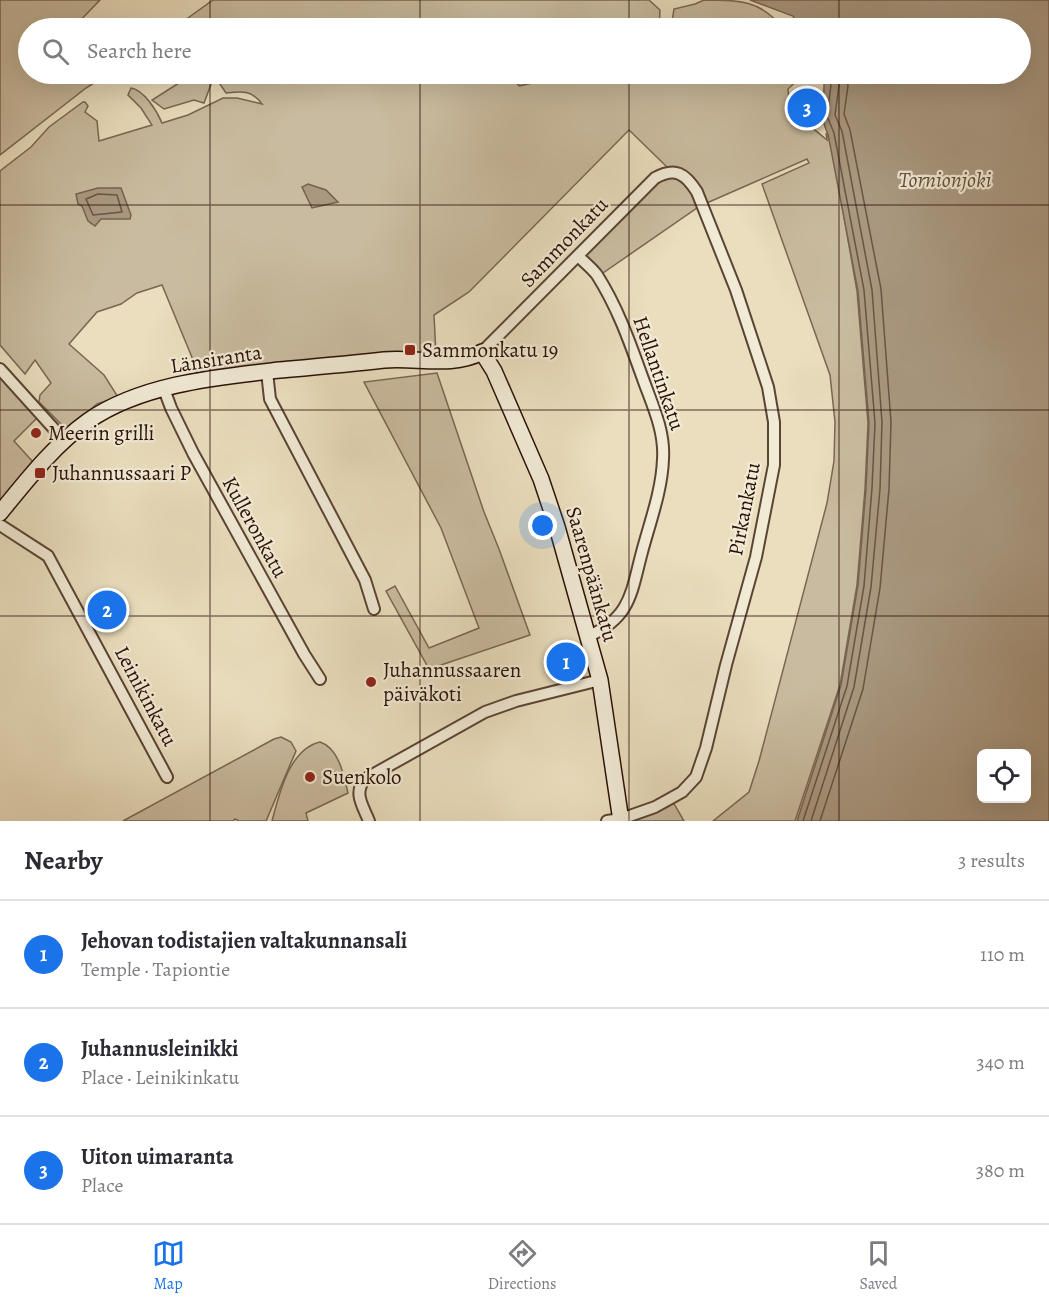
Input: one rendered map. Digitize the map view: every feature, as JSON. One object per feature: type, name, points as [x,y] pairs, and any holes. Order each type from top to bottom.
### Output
[{"type":"street","name":"Sammonkatu","points":[[482,352],[655,178],[667,171],[678,173]]},
{"type":"street","name":"Pirkankatu","points":[[616,820],[655,807],[682,792],[696,777],[706,748],[756,557],[774,465],[774,422],[768,387],[736,290],[697,192],[690,181],[678,173]]},
{"type":"street","name":"Hellantinkatu","points":[[578,256],[596,273],[621,318],[656,414],[662,438],[663,458],[646,536],[625,609],[612,623],[589,636]]},
{"type":"street","name":"Saarenpäänkatu","points":[[482,352],[494,371],[541,479],[589,636],[600,680],[616,820]]},
{"type":"street","name":"Länsiranta","points":[[0,513],[63,440],[105,410],[122,403],[205,378],[397,359],[448,361],[472,357],[482,352]]},
{"type":"street","points":[[0,369],[63,440]]},
{"type":"street","points":[[267,372],[270,399],[365,580],[374,609]]},
{"type":"street","name":"Kulleronkatu","points":[[164,389],[193,453],[320,679]]},
{"type":"street","name":"Leinikinkatu","points":[[0,525],[48,556],[168,777]]},
{"type":"street","points":[[369,821],[358,795],[365,779],[485,712],[516,701],[600,680]]},
{"type":"shaded area","points":[[0,0],[100,0],[83,18],[18,18],[18,84],[92,84],[0,155]]},
{"type":"shaded area","points":[[213,0],[649,0],[660,10],[660,18],[188,18]]},
{"type":"shaded area","points":[[704,0],[738,1],[757,7],[773,18],[673,18],[674,9]]},
{"type":"shaded area","points":[[177,84],[211,84],[204,103],[194,100],[164,109],[152,100]]},
{"type":"shaded area","points":[[220,84],[793,84],[788,89],[796,110],[814,130],[827,140],[826,133],[831,143],[857,291],[868,423],[857,585],[840,685],[795,821],[713,821],[749,792],[827,503],[834,461],[835,422],[830,375],[762,184],[809,163],[807,159],[700,206],[600,275],[582,255],[667,167],[629,130],[469,292],[434,315],[436,355],[197,375],[196,367],[162,285],[137,293],[121,304],[97,312],[69,344],[104,375],[118,397],[97,404],[67,430],[39,402],[40,395],[51,383],[35,360],[25,374],[0,345],[0,171],[31,147],[49,127],[83,102],[88,106],[85,112],[97,121],[99,141],[152,125],[141,108],[128,95],[131,88],[145,97],[162,123],[188,115],[223,98],[237,98],[262,104],[246,92],[226,93]]},
{"type":"shaded area","points":[[437,373],[484,512],[530,635],[429,669],[386,591],[395,586],[429,648],[479,628],[441,528],[364,382]]},
{"type":"shaded area","points":[[0,374],[37,418],[14,441],[34,463],[0,507]]},
{"type":"shaded area","points":[[281,737],[291,742],[296,751],[266,821],[235,819],[233,821],[123,821],[274,739]]},
{"type":"shaded area","points":[[320,742],[332,750],[336,756],[348,793],[306,813],[308,821],[272,821],[282,786],[293,763],[309,746]]},
{"type":"shaded area","points":[[669,795],[684,821],[620,821]]},
{"type":"water","name":"Tornionjoki","points":[[750,0],[1049,0],[1049,821],[797,821],[841,685],[858,585],[869,423],[858,291],[828,134],[822,117],[824,84],[1031,84],[1031,18],[794,18]]},
{"type":"water","points":[[308,184],[326,190],[338,202],[312,208],[302,187]]},
{"type":"water","points":[[98,188],[121,188],[131,215],[130,219],[101,219],[95,226],[88,221],[82,206],[78,204],[76,194]]},
{"type":"place","name":"Uiton uimaranta","points":[[807,108]]},
{"type":"place","name":"Sammonkatu 19","points":[[410,350]]},
{"type":"place","name":"Meerin grilli","points":[[36,433]]},
{"type":"place","name":"Juhannussaari P","points":[[40,473]]},
{"type":"place","name":"Juhannusleinikki","points":[[107,610]]},
{"type":"place","name":"Jehovan todistajien valtakunnansali","points":[[566,662]]},
{"type":"place","name":"Juhannussaaren päiväkoti","points":[[371,682]]},
{"type":"place","name":"Suenkolo","points":[[310,777]]}]
